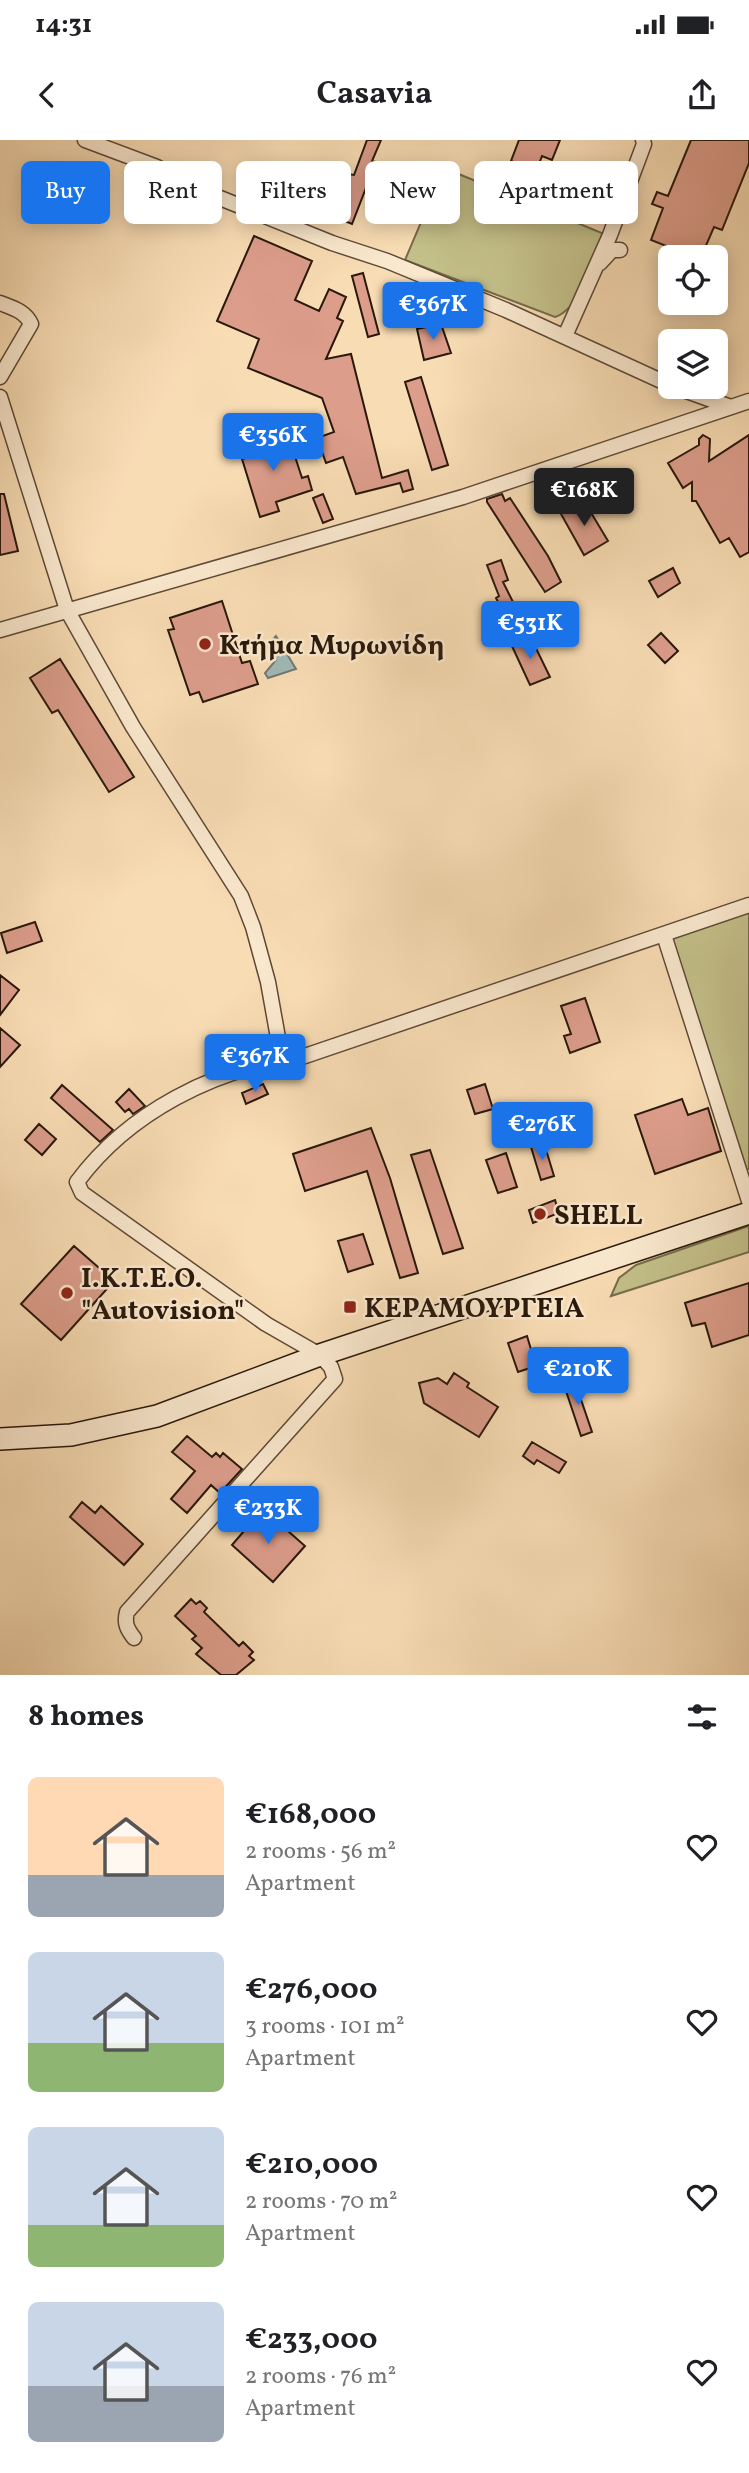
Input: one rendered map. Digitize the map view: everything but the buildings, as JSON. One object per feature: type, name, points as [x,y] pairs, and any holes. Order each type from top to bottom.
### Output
[{"type":"street","points":[[85,140],[157,167],[215,196],[332,243],[387,261],[565,336],[658,379]]},
{"type":"street","points":[[565,336],[639,157],[643,140]]},
{"type":"street","points":[[594,269],[612,250],[620,250]]},
{"type":"street","points":[[0,303],[17,310],[27,317],[31,324],[0,377]]},
{"type":"street","points":[[0,397],[67,610],[134,727],[241,896],[268,982],[282,1060]]},
{"type":"street","points":[[709,399],[732,407]]},
{"type":"street","points":[[0,630],[463,497],[749,401]]},
{"type":"street","points":[[134,1638],[127,1630],[127,1612],[335,1379],[331,1367],[320,1355],[266,1324],[82,1193],[77,1182],[91,1163],[142,1116],[201,1087],[256,1065],[299,1058],[749,905]]},
{"type":"street","points":[[664,935],[749,1201]]},
{"type":"street","points":[[0,1438],[71,1435],[158,1416],[320,1355],[749,1213]]},
{"type":"shaded area","points":[[460,175],[474,180],[474,224],[580,224],[609,236],[579,294],[564,312],[555,317],[405,260],[420,224],[460,224]]},
{"type":"shaded area","points":[[749,911],[749,1169],[743,1172],[668,937]]},
{"type":"shaded area","points":[[749,1226],[749,1252],[611,1296],[619,1278],[636,1265]]},
{"type":"water","points":[[276,636],[296,669],[268,678],[265,673],[276,660],[267,646]]},
{"type":"place","name":"Κτήμα Μυρωνίδη","points":[[205,644]]},
{"type":"place","name":"SHELL","points":[[540,1214]]},
{"type":"place","name":"I.Κ.Τ.Ε.Ο. \"Autovision\"","points":[[67,1293]]},
{"type":"place","name":"ΚΕΡΑΜΟΥΡΓΕΙΑ","points":[[350,1307]]}]
